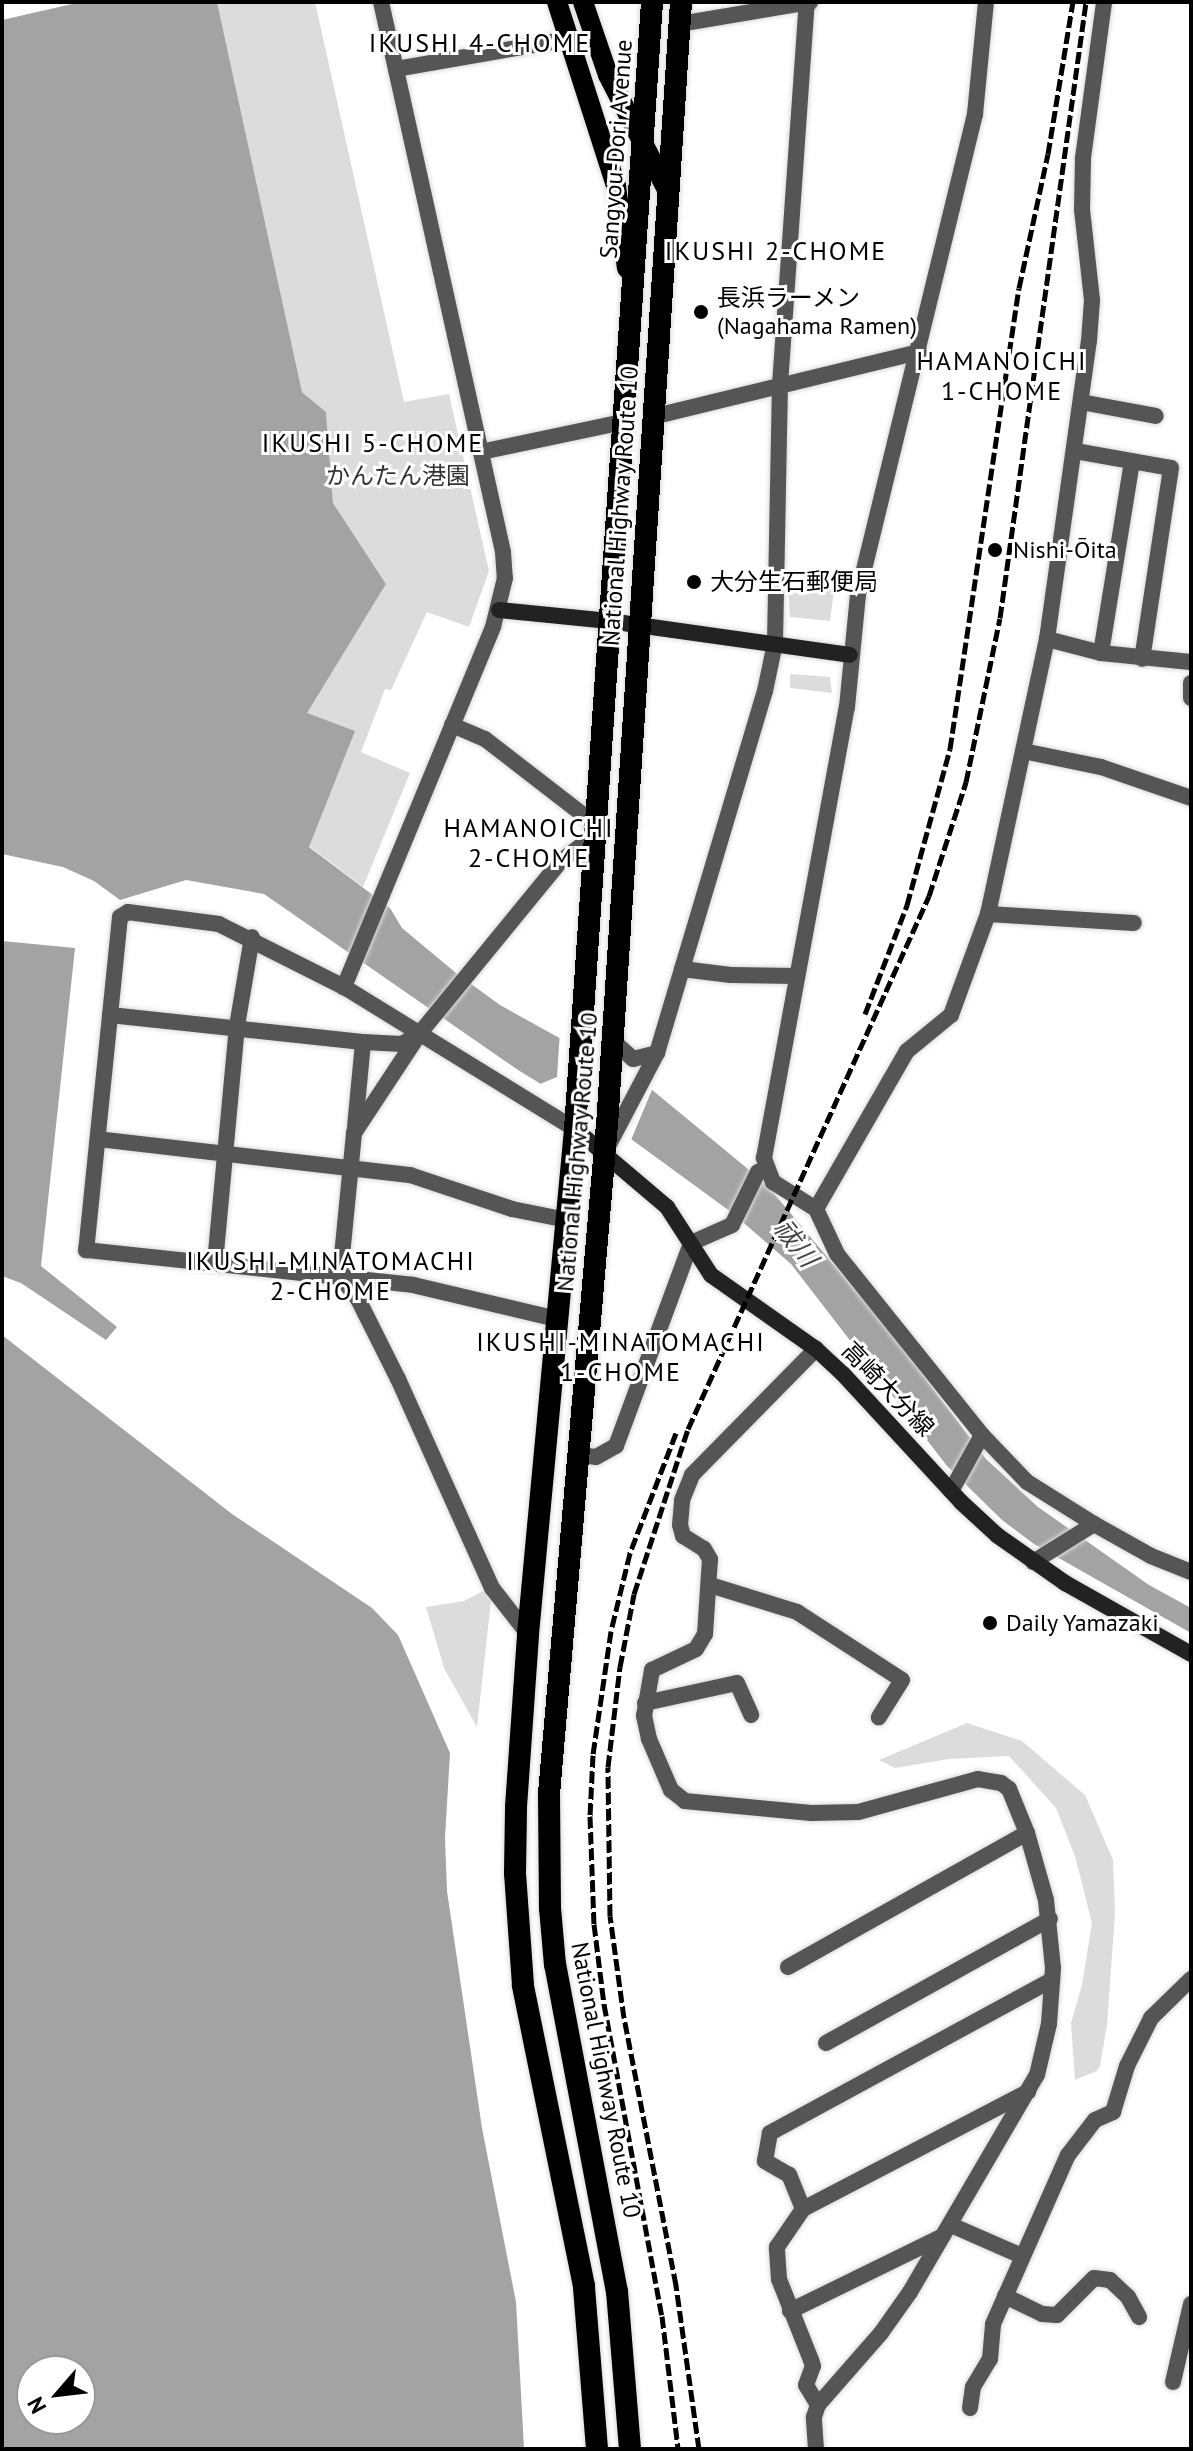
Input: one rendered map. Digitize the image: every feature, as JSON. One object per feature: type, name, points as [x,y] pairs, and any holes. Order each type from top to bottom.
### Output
[{"type":"highway","name":"Sangyou-Dori Avenue","points":[[631,300],[652,2]]},
{"type":"highway","points":[[666,188],[680,13]]},
{"type":"highway","name":"National Highway Route 10","points":[[630,2449],[617,2292],[567,2041],[550,1908],[549,1794],[604,1153],[613,1129],[612,1050],[666,188]]},
{"type":"highway","name":"National Highway Route 10","points":[[597,2449],[584,2286],[536,2057],[518,1936],[516,1807],[528,1634],[576,1118],[631,300]]},
{"type":"main road","points":[[557,2],[616,186],[631,300]]},
{"type":"main road","points":[[583,2],[600,56],[666,188]]},
{"type":"main road","points":[[499,610],[609,621],[850,655]]},
{"type":"main road","name":"高崎大分線","points":[[576,1118],[604,1153],[653,1193],[711,1275],[816,1349],[870,1401],[998,1536],[1039,1558],[1191,1654]]},
{"type":"street","points":[[344,987],[499,610],[505,567],[381,2]]},
{"type":"street","points":[[613,1129],[646,1078],[657,1053],[761,705],[775,643],[780,385],[808,2],[680,13]]},
{"type":"street","points":[[578,1455],[596,1457],[616,1446],[691,1243],[732,1225],[762,1170],[847,707],[858,594],[975,114],[986,2]]},
{"type":"street","points":[[816,1209],[847,1150],[907,1051],[951,1015],[988,914],[1047,639],[1075,451],[1092,300],[1082,210],[1083,158],[1104,2]]},
{"type":"street","points":[[396,69],[568,39]]},
{"type":"street","points":[[652,417],[919,352]]},
{"type":"street","points":[[1081,402],[1156,416]]},
{"type":"street","points":[[481,452],[623,422]]},
{"type":"street","points":[[1075,451],[1171,468],[1142,659]]},
{"type":"street","points":[[1101,653],[1132,461]]},
{"type":"street","points":[[1047,639],[1101,653],[1191,662]]},
{"type":"street","points":[[1191,683],[1191,698]]},
{"type":"street","points":[[354,1133],[420,1033],[561,861],[595,829],[485,739],[452,725]]},
{"type":"street","points":[[1023,751],[1101,767],[1191,798]]},
{"type":"street","points":[[557,1319],[423,1287],[86,1250],[120,917],[128,912],[201,920],[252,937],[576,1118]]},
{"type":"street","points":[[988,914],[1134,923]]},
{"type":"street","points":[[215,1263],[237,1026],[252,937]]},
{"type":"street","points":[[682,969],[731,975],[797,976]]},
{"type":"street","points":[[110,1015],[237,1026],[363,1042],[402,1044],[420,1033]]},
{"type":"street","points":[[363,1042],[340,1276],[358,1299],[398,1379],[492,1588],[528,1634]]},
{"type":"street","points":[[612,1050],[633,1059],[657,1053]]},
{"type":"street","points":[[98,1139],[410,1175],[512,1209],[567,1220]]},
{"type":"street","points":[[762,1170],[779,1188],[816,1209],[837,1254],[980,1439],[1027,1482],[1090,1526],[1191,1572]]},
{"type":"street","points":[[816,1349],[692,1475],[682,1500],[680,1525],[683,1536],[704,1549],[710,1559],[710,1585],[702,1642],[696,1649],[652,1670],[645,1703],[649,1739],[671,1790],[685,1801],[811,1813],[858,1812],[990,1778],[1009,1789],[1027,1833],[1050,1919],[1052,1980],[1042,2062],[1028,2092],[948,2230],[881,2333],[818,2405],[814,2417],[816,2449]]},
{"type":"street","points":[[953,1487],[980,1439]]},
{"type":"street","points":[[1039,1558],[1090,1526]]},
{"type":"street","points":[[710,1585],[797,1612],[902,1680],[879,1717]]},
{"type":"street","points":[[645,1703],[737,1683],[751,1715]]},
{"type":"street","points":[[788,1967],[1027,1833]]},
{"type":"street","points":[[826,2043],[1050,1919]]},
{"type":"street","points":[[970,2408],[973,2387],[990,2359],[993,2324],[1068,2155],[1095,2120],[1113,2112],[1127,2066],[1151,2018],[1191,1979]]},
{"type":"street","points":[[803,2209],[789,2175],[765,2161],[770,2133],[1052,1980]]},
{"type":"street","points":[[818,2405],[806,2385],[813,2366],[779,2279],[777,2247],[803,2209],[1028,2092]]},
{"type":"street","points":[[790,2311],[948,2230],[1022,2256]]},
{"type":"street","points":[[1005,2296],[1042,2314],[1057,2315],[1094,2278],[1110,2280],[1128,2297],[1139,2317]]},
{"type":"street","points":[[1173,2382],[1191,2304]]},
{"type":"green space","name":"かんたん港園","points":[[217,2],[315,2],[404,402],[449,394],[489,571],[469,627],[427,612],[391,690],[385,689],[361,752],[410,773],[363,887],[309,846],[354,732],[306,714],[386,584],[333,503],[326,412],[302,392]]},
{"type":"green space","points":[[788,584],[834,590],[830,621],[790,617]]},
{"type":"green space","points":[[790,674],[830,677],[832,693],[790,688]]},
{"type":"green space","points":[[483,1591],[490,1593],[491,1601],[477,1727],[444,1668],[426,1607],[464,1601]]},
{"type":"green space","points":[[967,1723],[1022,1741],[1085,1795],[1113,1860],[1115,1914],[1107,2025],[1100,2066],[1097,2071],[1075,2080],[1071,2023],[1082,1985],[1092,1923],[1075,1856],[1056,1808],[1009,1756],[949,1759],[895,1768],[879,1760]]},
{"type":"water","name":"祓川","points":[[81,2],[217,2],[302,392],[326,412],[333,503],[386,584],[307,713],[355,731],[309,847],[390,908],[402,928],[456,973],[500,1005],[651,1089],[766,1184],[891,1333],[986,1459],[1038,1507],[1149,1585],[1191,1608],[1191,1633],[1034,1544],[1002,1520],[947,1466],[791,1264],[731,1212],[631,1139],[518,1070],[264,894],[186,880],[120,900],[94,881],[63,867],[2,854],[2,20]]},
{"type":"water","points":[[2,941],[75,948],[41,1266],[117,1327],[106,1340],[21,1283],[2,1276]]},
{"type":"water","points":[[2,1335],[232,1514],[372,1608],[398,1635],[450,1753],[445,1838],[447,1891],[482,2128],[516,2302],[524,2449],[2,2449]]},
{"type":"pier","points":[[560,1031],[654,1085],[631,1140],[540,1084],[557,1077]]},
{"type":"railway","points":[[865,1014],[907,905],[950,749],[1019,288],[1048,154],[1073,2]]},
{"type":"railway","points":[[699,2449],[676,2285],[624,2018],[610,1916],[608,1767],[620,1667],[634,1594],[688,1429],[929,896],[966,782],[1000,618],[1086,2]]},
{"type":"railway","points":[[676,1433],[630,1553],[611,1631],[593,1755],[590,1816],[594,1924],[604,2004],[662,2316],[678,2449]]},
{"type":"place","name":"長浜ラーメン (Nagahama Ramen)","points":[[701,312]]},
{"type":"place","name":"Nishi-Ōita","points":[[995,550]]},
{"type":"place","name":"大分生石郵便局","points":[[694,582]]},
{"type":"place","name":"Daily Yamazaki","points":[[990,1623]]},
{"type":"district","name":"IKUSHI 4-CHOME","points":[[480,43]]},
{"type":"district","name":"IKUSHI 2-CHOME","points":[[776,251]]},
{"type":"district","name":"HAMANOICHI 1-CHOME","points":[[1002,376]]},
{"type":"district","name":"IKUSHI 5-CHOME","points":[[373,443]]},
{"type":"district","name":"HAMANOICHI 2-CHOME","points":[[529,843]]},
{"type":"district","name":"IKUSHI-MINATOMACHI 2-CHOME","points":[[331,1276]]},
{"type":"district","name":"IKUSHI-MINATOMACHI 1-CHOME","points":[[621,1357]]}]
